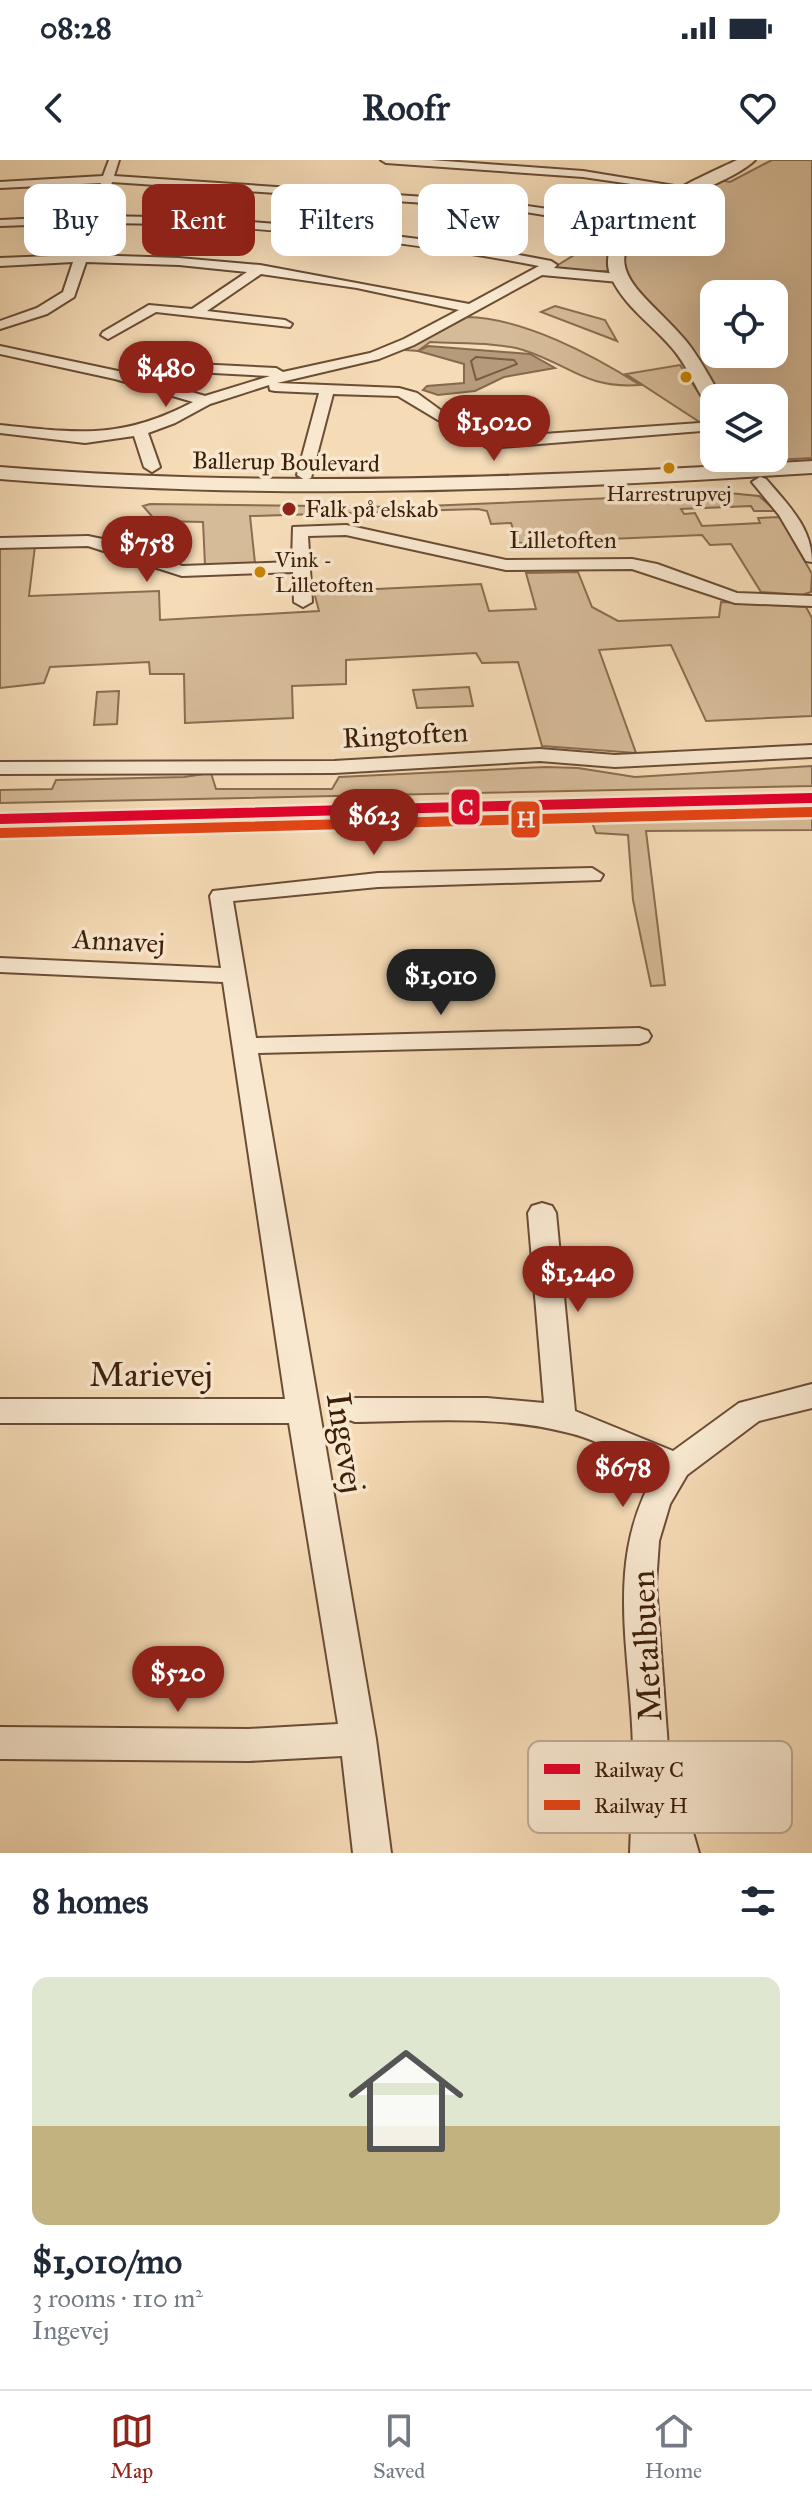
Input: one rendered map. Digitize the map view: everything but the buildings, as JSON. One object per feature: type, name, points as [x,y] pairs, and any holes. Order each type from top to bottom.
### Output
[{"type":"street","points":[[106,184],[114,160]]},
{"type":"street","points":[[386,160],[583,174],[652,184]]},
{"type":"street","points":[[704,184],[748,160]]},
{"type":"street","points":[[0,185],[108,179],[220,184],[500,205],[544,212]]},
{"type":"street","points":[[126,219],[364,234],[448,245],[546,268],[619,278]]},
{"type":"street","points":[[0,223],[24,222]]},
{"type":"street","points":[[614,256],[619,278],[682,348],[704,384]]},
{"type":"street","points":[[0,325],[58,302],[74,285],[83,258]]},
{"type":"street","points":[[0,262],[152,259],[260,269],[387,289],[474,309]]},
{"type":"street","points":[[0,429],[72,438],[140,431],[170,420],[205,401],[290,374],[374,356],[409,342],[546,268]]},
{"type":"street","points":[[193,314],[260,269]]},
{"type":"street","points":[[108,335],[154,308],[285,324]]},
{"type":"street","points":[[0,350],[118,375],[205,401]]},
{"type":"street","points":[[118,375],[134,370],[176,367],[290,374]]},
{"type":"street","points":[[252,386],[399,392],[412,396],[443,417]]},
{"type":"street","points":[[305,475],[327,389]]},
{"type":"street","points":[[488,443],[700,427]]},
{"type":"street","points":[[140,431],[152,467]]},
{"type":"street","name":"Ballerup Boulevard","points":[[788,468],[812,467]]},
{"type":"street","name":"Ballerup Boulevard","points":[[0,473],[167,486],[342,489],[507,485],[725,472]]},
{"type":"street","name":"Ballerup Boulevard","points":[[0,483],[163,493],[344,496],[726,472]]},
{"type":"street","points":[[759,472],[812,557]]},
{"type":"street","name":"Ballerup Boulevard","points":[[770,472],[812,479]]},
{"type":"street","name":"Lilletoften","points":[[303,602],[299,531],[339,529],[501,565],[632,564],[735,598],[812,601]]},
{"type":"street","points":[[0,543],[82,540],[129,550],[166,569],[182,571],[299,567]]},
{"type":"street","name":"Ringtoften","points":[[0,768],[334,767],[540,755],[615,761],[812,751]]},
{"type":"street","name":"Ingevej","points":[[372,1853],[358,1739],[302,1411],[221,896],[378,880],[592,875]]},
{"type":"street","name":"Annavej","points":[[0,965],[236,976]]},
{"type":"street","points":[[244,1046],[639,1036]]},
{"type":"street","points":[[542,1213],[561,1419]]},
{"type":"street","name":"Metalbuen","points":[[650,1741],[639,1584],[643,1541],[655,1501],[676,1466],[750,1411],[812,1396]]},
{"type":"street","points":[[355,1410],[497,1412],[561,1419],[607,1434],[676,1466]]},
{"type":"street","name":"Marievej","points":[[0,1411],[302,1411]]},
{"type":"street","points":[[0,1743],[249,1745],[358,1739]]},
{"type":"street","name":"Metalbuen","points":[[649,1833],[649,1853]]},
{"type":"street","name":"Metalbuen","points":[[674,1833],[680,1853]]},
{"type":"shaded area","points":[[772,160],[812,160],[812,458],[788,459],[788,384],[708,384],[630,284],[620,258],[725,256],[725,184],[711,184],[719,180],[730,182]]},
{"type":"shaded area","points":[[573,256],[608,256],[609,271],[571,272],[553,268]]},
{"type":"shaded area","points":[[555,306],[605,320],[617,341],[541,312]]},
{"type":"shaded area","points":[[467,317],[511,324],[557,340],[640,385],[591,380],[540,356],[502,346],[430,342],[418,351],[405,350]]},
{"type":"shaded area","points":[[680,365],[700,395],[700,422],[626,374]]},
{"type":"shaded area","points":[[729,493],[759,496],[776,511],[754,511],[751,506],[681,509],[684,514],[695,513],[702,526],[760,523],[758,518],[780,517],[812,574],[811,592],[802,595],[761,592],[731,544],[710,545],[702,535],[518,543],[511,523],[491,524],[487,511],[478,509],[250,516],[255,563],[205,565],[203,522],[156,521],[143,506],[402,507]]},
{"type":"shaded area","points":[[35,546],[29,596],[159,591],[160,620],[319,611],[314,592],[481,584],[489,611],[536,609],[526,573],[578,572],[592,607],[618,621],[719,617],[721,602],[806,607],[812,618],[812,716],[706,721],[671,645],[599,650],[636,753],[542,746],[518,662],[482,663],[476,653],[346,660],[346,684],[292,686],[293,718],[185,723],[184,674],[150,674],[149,662],[50,667],[44,683],[0,688],[0,547]]},
{"type":"shaded area","points":[[469,687],[473,706],[417,708],[413,690]]},
{"type":"shaded area","points":[[119,691],[117,724],[94,725],[97,692]]},
{"type":"shaded area","points":[[812,766],[812,786],[0,803],[0,790],[52,789],[56,780],[184,777],[211,773],[216,789],[332,789],[339,777],[546,767],[578,768],[635,777]]},
{"type":"shaded area","points":[[812,807],[812,830],[646,831],[665,985],[651,986],[633,900],[628,835],[596,833],[591,820],[460,824],[458,815]]},
{"type":"water","points":[[428,346],[530,354],[555,368],[504,377],[475,391],[438,395],[423,390],[427,386],[464,383],[464,364],[418,351]]},
{"type":"rail line","name":"C","points":[[0,819],[812,798]]},
{"type":"rail line","name":"H","points":[[0,833],[812,812]]},
{"type":"place","name":"Harrestrupvej","points":[[669,468]]},
{"type":"place","name":"Falk på elskab","points":[[289,509]]},
{"type":"place","name":"Vink - Lilletoften","points":[[260,572]]}]
